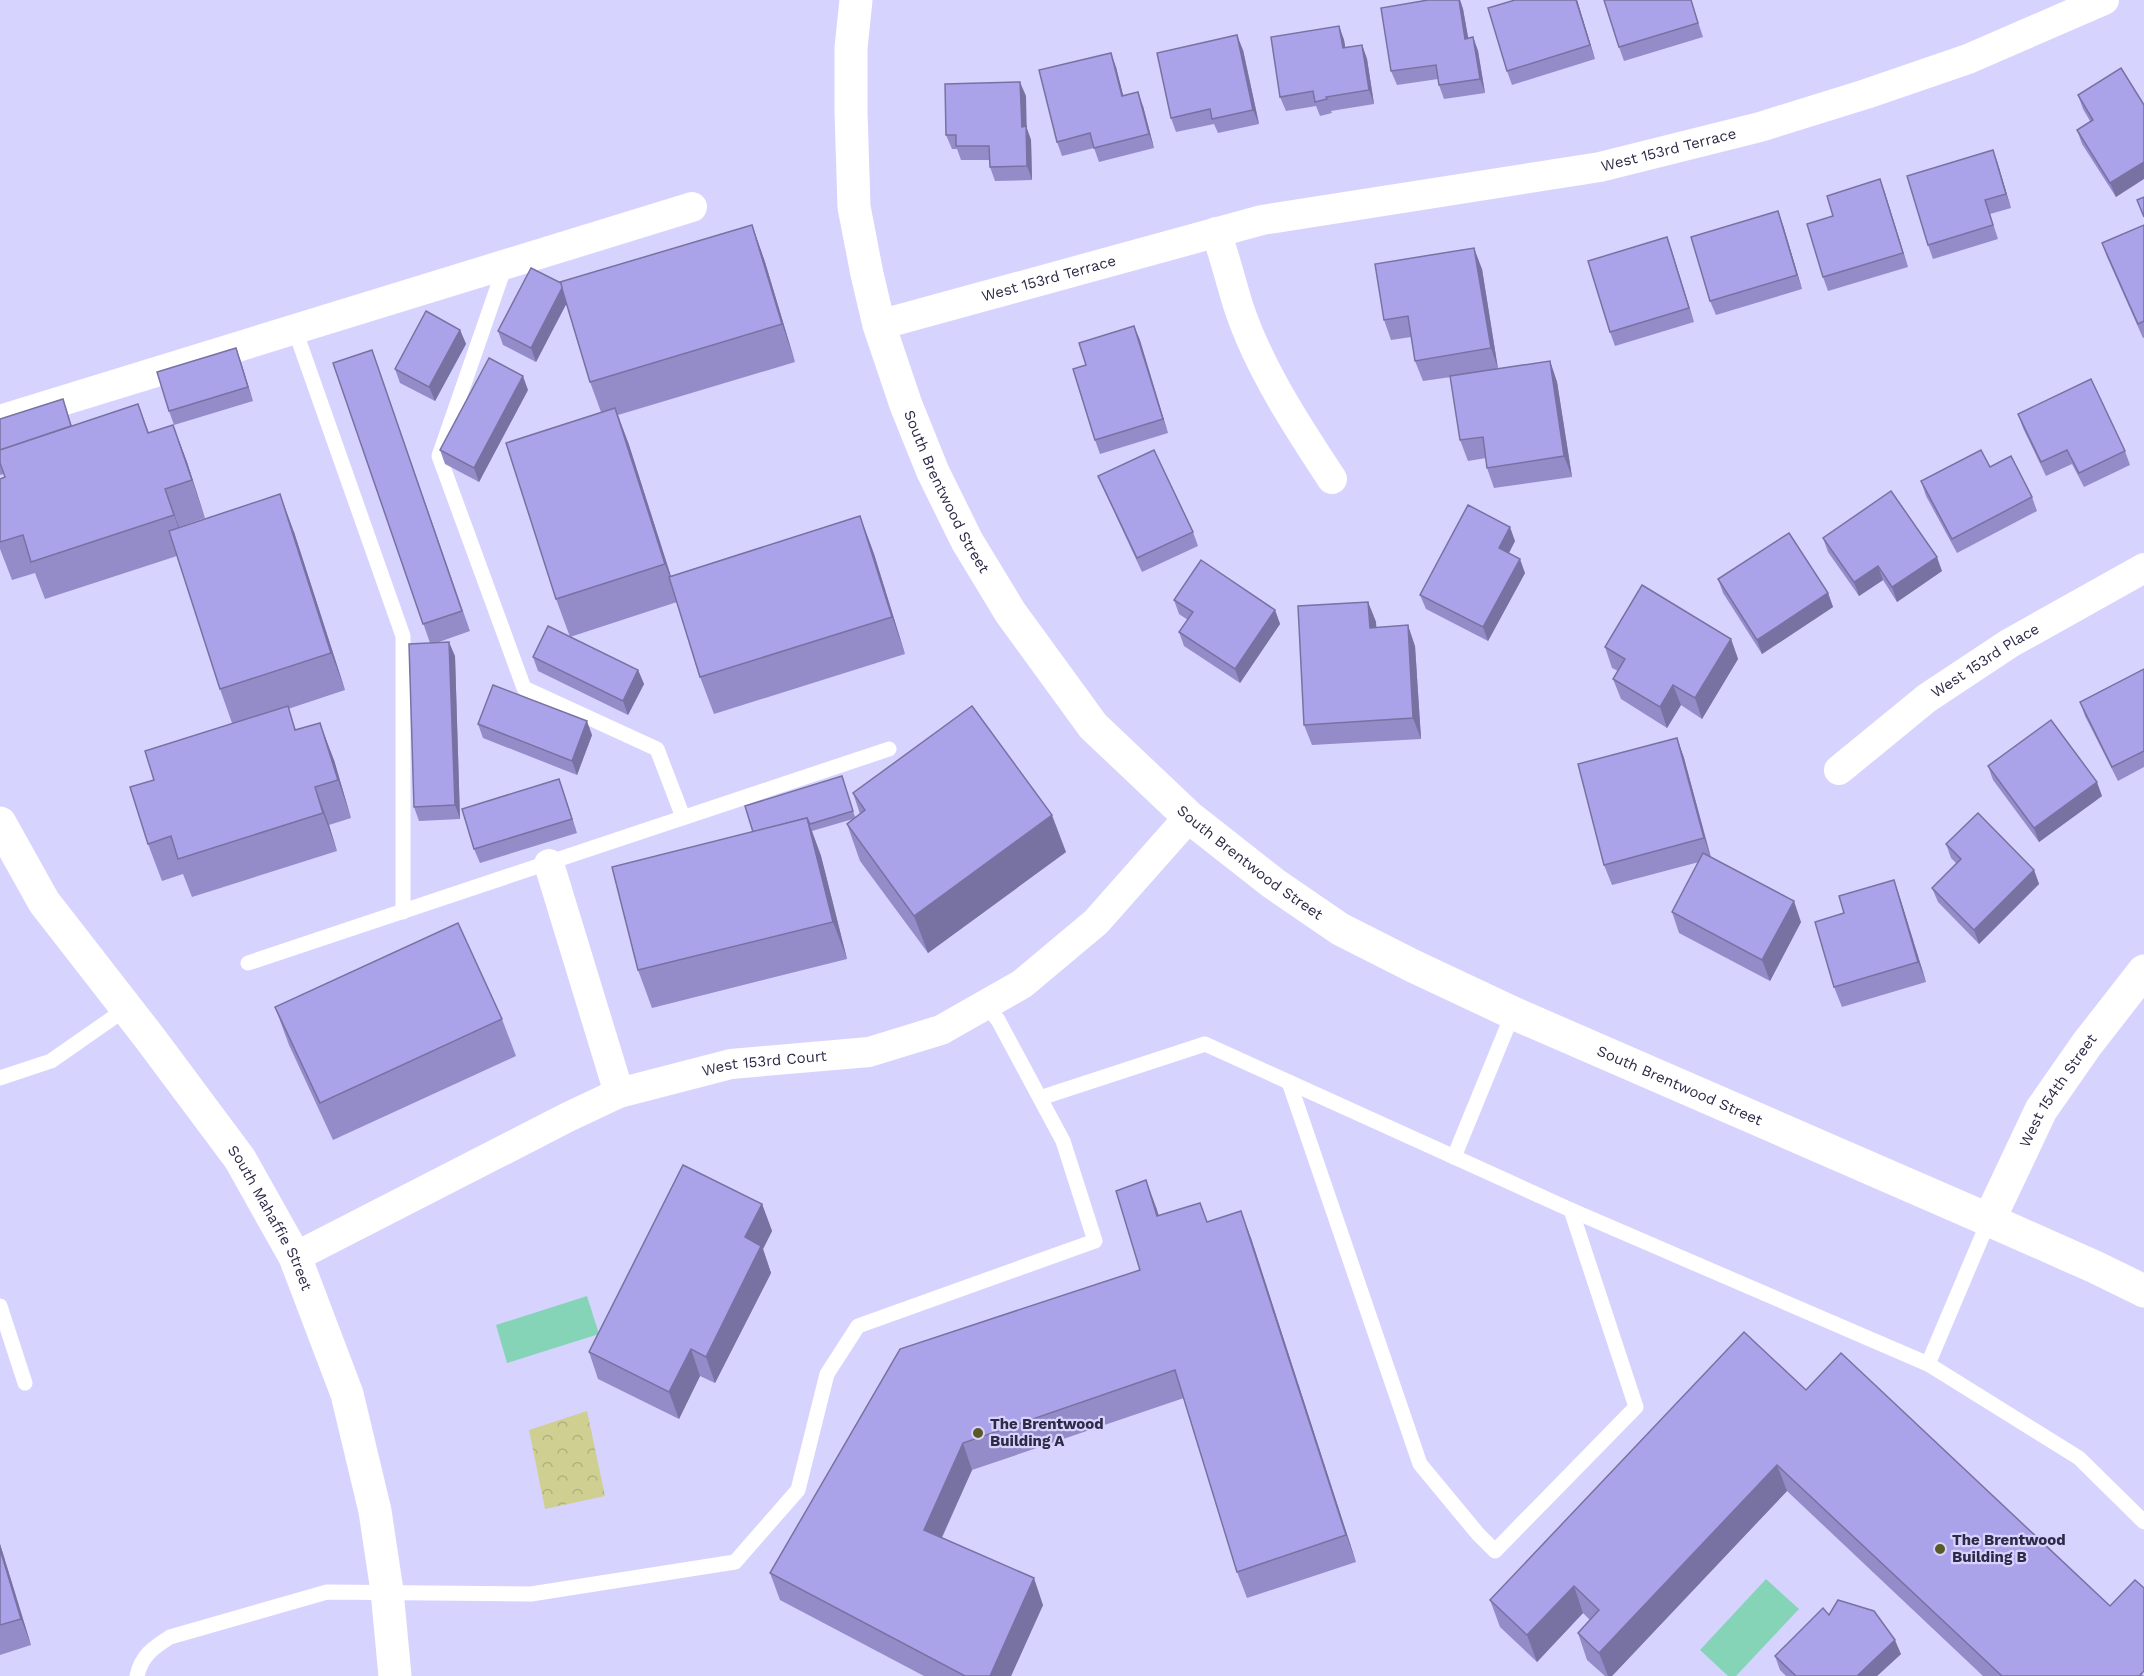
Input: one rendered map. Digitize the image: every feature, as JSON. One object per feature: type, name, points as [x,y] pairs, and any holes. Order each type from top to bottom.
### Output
[{"type":"street","name":"South Brentwood Street","points":[[856,0],[851,48],[854,207],[879,325],[906,405],[933,472],[967,541],[1010,612],[1093,726],[1189,818],[1273,883],[1340,929],[1513,1012],[2095,1267],[2144,1292]]},
{"type":"street","name":"West 153rd Terrace","points":[[879,325],[1262,220],[1600,167],[1748,130],[1866,94],[1968,59],[2104,0]]},
{"type":"street","points":[[0,420],[692,207]]},
{"type":"street","points":[[1216,232],[1230,272],[1239,309],[1267,372],[1298,429],[1332,479]]},
{"type":"street","name":"West 153rd Place","points":[[1839,770],[1927,698],[2010,643],[2144,568]]},
{"type":"street","name":"West 153rd Court","points":[[295,1257],[619,1093],[731,1064],[869,1052],[941,1030],[1022,984],[1096,922],[1189,818]]},
{"type":"street","name":"South Mahaffie Street","points":[[0,823],[44,902],[240,1159],[295,1257],[347,1394],[375,1511],[387,1591],[395,1676]]},
{"type":"street","points":[[549,864],[619,1093]]},
{"type":"street","name":"West 154th Street","points":[[1989,1220],[2041,1110],[2087,1044],[2144,971]]},
{"type":"lane","points":[[506,263],[439,456],[524,688],[657,749],[683,818]]},
{"type":"lane","points":[[295,330],[404,636],[403,912]]},
{"type":"lane","points":[[248,963],[889,749]]},
{"type":"lane","points":[[137,1676],[138,1669],[150,1650],[170,1637],[327,1592],[531,1594],[735,1562],[798,1490],[827,1374],[858,1326],[1095,1241],[1063,1141],[998,1020],[986,1005]]},
{"type":"lane","points":[[0,1078],[51,1061],[127,1008]]},
{"type":"lane","points":[[1454,1157],[1513,1012]]},
{"type":"lane","points":[[1040,1098],[1206,1044],[1571,1210],[1928,1364],[2079,1458],[2144,1522]]},
{"type":"lane","points":[[1289,1082],[1420,1464],[1495,1551],[1636,1407],[1571,1210]]},
{"type":"lane","points":[[1928,1364],[1989,1220]]},
{"type":"lane","points":[[0,1306],[24,1383]]},
{"type":"green space","points":[[587,1411],[605,1496],[545,1509],[529,1430]]},
{"type":"shaded area","points":[[587,1296],[599,1334],[507,1363],[496,1325]]},
{"type":"shaded area","points":[[1766,1579],[1799,1609],[1736,1676],[1728,1676],[1700,1650]]},
{"type":"building","points":[[1428,0],[1459,0],[1465,39],[1473,37],[1480,79],[1439,85],[1436,65],[1391,71],[1381,8]]},
{"type":"building","points":[[1515,0],[1576,0],[1590,45],[1507,71],[1488,8]]},
{"type":"building","points":[[1604,0],[1691,0],[1698,23],[1619,47]]},
{"type":"building","points":[[1339,26],[1343,48],[1362,45],[1369,90],[1326,97],[1327,99],[1315,102],[1313,91],[1280,97],[1271,37]]},
{"type":"building","points":[[1237,35],[1253,110],[1212,119],[1210,109],[1171,118],[1157,53]]},
{"type":"building","points":[[1111,53],[1122,96],[1138,92],[1149,134],[1094,148],[1090,133],[1057,142],[1039,70]]},
{"type":"building","points":[[2121,68],[2144,105],[2144,162],[2110,183],[2077,130],[2093,120],[2078,95]]},
{"type":"building","points":[[1020,82],[1022,127],[1026,126],[1027,166],[990,167],[989,146],[956,146],[956,135],[946,135],[945,84]]},
{"type":"building","points":[[1993,150],[2006,194],[1985,200],[1993,225],[1928,245],[1907,176]]},
{"type":"building","points":[[1880,179],[1903,253],[1823,277],[1807,224],[1833,216],[1827,196]]},
{"type":"building","points":[[2144,197],[2144,217],[2137,200]]},
{"type":"building","points":[[1778,211],[1797,275],[1710,301],[1691,237]]},
{"type":"building","points":[[752,225],[782,324],[590,382],[560,282]]},
{"type":"building","points":[[2144,225],[2144,321],[2138,324],[2102,243]]},
{"type":"building","points":[[1667,237],[1689,308],[1610,332],[1588,261]]},
{"type":"building","points":[[1474,248],[1491,348],[1415,361],[1408,316],[1384,320],[1375,264]]},
{"type":"building","points":[[531,268],[561,283],[562,288],[531,348],[498,331]]},
{"type":"building","points":[[426,311],[460,330],[429,387],[395,369]]},
{"type":"building","points":[[1134,326],[1163,419],[1095,440],[1073,369],[1086,365],[1079,343]]},
{"type":"building","points":[[236,348],[248,387],[169,411],[157,372]]},
{"type":"building","points":[[372,350],[462,611],[423,624],[333,363]]},
{"type":"building","points":[[489,358],[523,376],[474,468],[440,450]]},
{"type":"building","points":[[1550,361],[1564,456],[1487,468],[1483,437],[1460,440],[1450,376]]},
{"type":"building","points":[[2091,379],[2125,451],[2079,473],[2067,450],[2041,462],[2018,414]]},
{"type":"building","points":[[63,399],[71,426],[0,450],[0,419]]},
{"type":"building","points":[[138,404],[148,433],[173,425],[192,480],[165,489],[174,515],[31,562],[23,535],[0,542],[0,479],[5,477],[0,463],[0,450]]},
{"type":"building","points":[[615,408],[665,564],[556,599],[506,443]]},
{"type":"building","points":[[1154,450],[1193,532],[1137,558],[1098,476]]},
{"type":"building","points":[[1981,450],[1990,467],[2011,456],[2032,497],[1952,539],[1921,481]]},
{"type":"building","points":[[1891,491],[1937,557],[1892,587],[1878,566],[1854,582],[1823,538]]},
{"type":"building","points":[[280,494],[331,653],[220,689],[169,531]]},
{"type":"building","points":[[1468,505],[1510,527],[1499,548],[1520,559],[1483,627],[1420,595]]},
{"type":"building","points":[[860,516],[892,617],[700,677],[669,577]]},
{"type":"building","points":[[1789,533],[1828,593],[1757,640],[1718,579]]},
{"type":"building","points":[[1201,560],[1275,610],[1235,669],[1179,632],[1193,612],[1174,600]]},
{"type":"building","points":[[1642,585],[1731,639],[1695,698],[1673,685],[1660,707],[1613,679],[1625,659],[1605,647]]},
{"type":"building","points":[[1368,602],[1370,628],[1408,625],[1413,718],[1304,725],[1298,606]]},
{"type":"building","points":[[548,626],[638,670],[623,701],[533,657]]},
{"type":"building","points":[[449,642],[455,805],[414,807],[409,644]]},
{"type":"building","points":[[2144,669],[2144,751],[2112,767],[2080,702]]},
{"type":"building","points":[[493,685],[587,721],[572,761],[478,724]]},
{"type":"building","points":[[288,706],[295,730],[320,723],[338,780],[315,787],[323,813],[178,859],[171,836],[148,844],[130,787],[154,780],[145,751]]},
{"type":"building","points":[[972,706],[1052,815],[914,916],[847,824],[865,810],[853,793]]},
{"type":"building","points":[[2051,720],[2097,782],[2034,828],[1988,766]]},
{"type":"building","points":[[1677,738],[1704,838],[1604,865],[1578,764]]},
{"type":"building","points":[[842,776],[853,811],[810,824],[807,818],[753,832],[745,806]]},
{"type":"building","points":[[559,779],[572,819],[474,849],[462,809]]},
{"type":"building","points":[[1978,813],[2034,870],[1974,930],[1932,888],[1961,859],[1946,844]]},
{"type":"building","points":[[807,818],[833,922],[638,970],[612,867]]},
{"type":"building","points":[[1703,853],[1794,901],[1762,960],[1672,912]]},
{"type":"building","points":[[1894,880],[1918,962],[1834,987],[1815,922],[1844,913],[1839,896]]},
{"type":"building","points":[[458,923],[502,1019],[320,1103],[275,1007]]},
{"type":"building","points":[[683,1165],[762,1204],[745,1237],[761,1246],[706,1357],[691,1349],[669,1392],[589,1352]]},
{"type":"building","name":"The Brentwood Building A","points":[[1146,1180],[1157,1216],[1200,1203],[1207,1222],[1241,1211],[1346,1535],[1237,1572],[1175,1370],[963,1443],[924,1530],[1034,1578],[990,1676],[965,1676],[770,1573],[900,1349],[1140,1270],[1116,1191]]},
{"type":"building","name":"The Brentwood Building B","points":[[1744,1332],[1806,1390],[1841,1353],[2110,1606],[2135,1580],[2144,1588],[2144,1671],[2139,1676],[2002,1676],[1777,1465],[1599,1653],[1578,1633],[1599,1610],[1574,1586],[1527,1635],[1490,1600]]},
{"type":"building","points":[[0,1549],[21,1619],[0,1625]]},
{"type":"building","points":[[1838,1600],[1874,1611],[1895,1640],[1857,1676],[1796,1676],[1775,1656],[1823,1608],[1829,1615]]},
{"type":"place","name":"The Brentwood Building A","points":[[978,1433]]},
{"type":"place","name":"The Brentwood Building B","points":[[1940,1549]]}]
